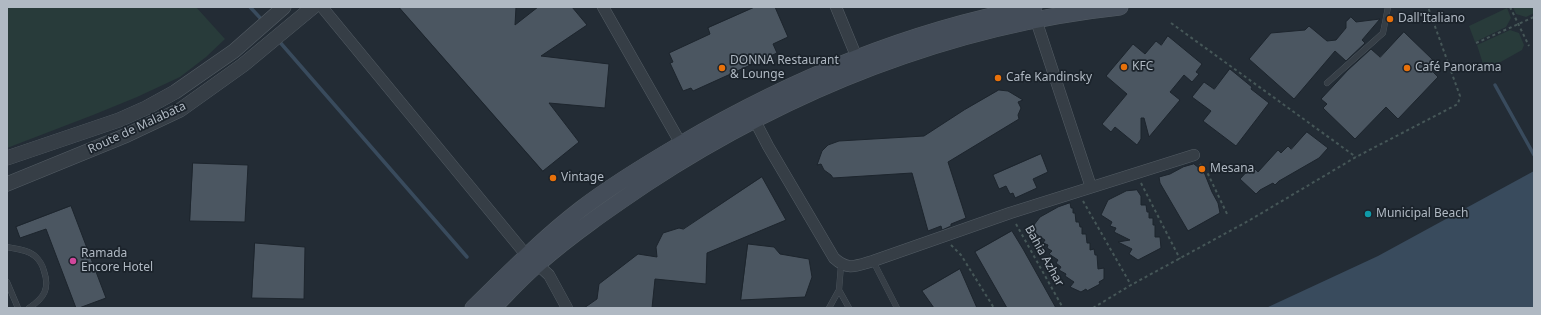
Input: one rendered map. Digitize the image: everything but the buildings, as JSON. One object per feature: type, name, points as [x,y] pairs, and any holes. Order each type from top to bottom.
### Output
[{"type":"main road","points":[[493,308],[551,234],[581,209],[655,159],[747,107],[857,58],[995,11],[1035,13],[1120,7]]},
{"type":"main road","points":[[473,308],[527,265],[554,250],[626,197],[694,153],[754,119],[822,88],[885,62],[1035,13]]},
{"type":"street","name":"Route de Malabata","points":[[7,158],[119,120],[146,108],[175,92],[234,51],[284,7]]},
{"type":"street","name":"Route de Malabata","points":[[7,184],[127,136],[180,110],[243,65],[313,7]]},
{"type":"street","points":[[322,7],[527,265],[549,275],[567,308]]},
{"type":"street","points":[[603,7],[681,144]]},
{"type":"street","points":[[836,7],[857,58]]},
{"type":"street","points":[[1035,13],[1091,187]]},
{"type":"street","points":[[754,119],[768,146],[834,258],[841,265],[858,265],[873,261],[1010,213],[1194,155]]},
{"type":"lane","points":[[1328,83],[1383,33],[1388,7]]},
{"type":"lane","points":[[7,247],[26,251],[36,257],[43,267],[47,280],[46,290],[38,302],[29,308]]},
{"type":"lane","points":[[873,261],[897,308]]},
{"type":"lane","points":[[829,308],[838,290],[841,265]]},
{"type":"lane","points":[[7,282],[18,308]]},
{"type":"lane","points":[[838,290],[849,308]]},
{"type":"path","points":[[1093,308],[1250,220],[1356,157],[1458,104],[1460,96],[1428,7]]},
{"type":"path","points":[[1510,7],[1528,46]]},
{"type":"path","points":[[1476,43],[1534,17]]},
{"type":"path","points":[[1171,23],[1356,157]]},
{"type":"path","points":[[1194,155],[1208,174],[1228,216]]},
{"type":"path","points":[[1136,173],[1180,259]]},
{"type":"path","points":[[1078,192],[1132,285]]},
{"type":"path","name":"Bahia Azhar","points":[[1010,213],[1063,308]]},
{"type":"path","points":[[941,236],[962,255],[994,308]]},
{"type":"green space","points":[[7,7],[196,7],[225,39],[206,57],[180,77],[137,97],[7,148]]},
{"type":"green space","points":[[1513,7],[1534,7],[1534,13],[1526,17],[1516,14]]},
{"type":"green space","points":[[1507,8],[1511,18],[1506,27],[1475,42],[1469,26]]},
{"type":"green space","points":[[1510,30],[1519,33],[1524,45],[1522,50],[1488,69],[1483,64],[1477,45]]},
{"type":"water","points":[[1534,171],[1534,308],[1266,308],[1378,256]]},
{"type":"waterway","points":[[250,7],[263,21]]},
{"type":"waterway","points":[[278,40],[467,257]]},
{"type":"waterway","points":[[1495,85],[1534,155]]},
{"type":"place","name":"Dall'Italiano","points":[[1390,19]]},
{"type":"place","name":"KFC","points":[[1124,67]]},
{"type":"place","name":"DONNA Restaurant & Lounge","points":[[722,68]]},
{"type":"place","name":"Café Panorama","points":[[1407,68]]},
{"type":"place","name":"Cafe Kandinsky","points":[[998,78]]},
{"type":"place","name":"Mesana","points":[[1202,169]]},
{"type":"place","name":"Vintage","points":[[553,178]]},
{"type":"place","name":"Municipal Beach","points":[[1368,214]]},
{"type":"place","name":"Ramada Encore Hotel","points":[[73,261]]}]
